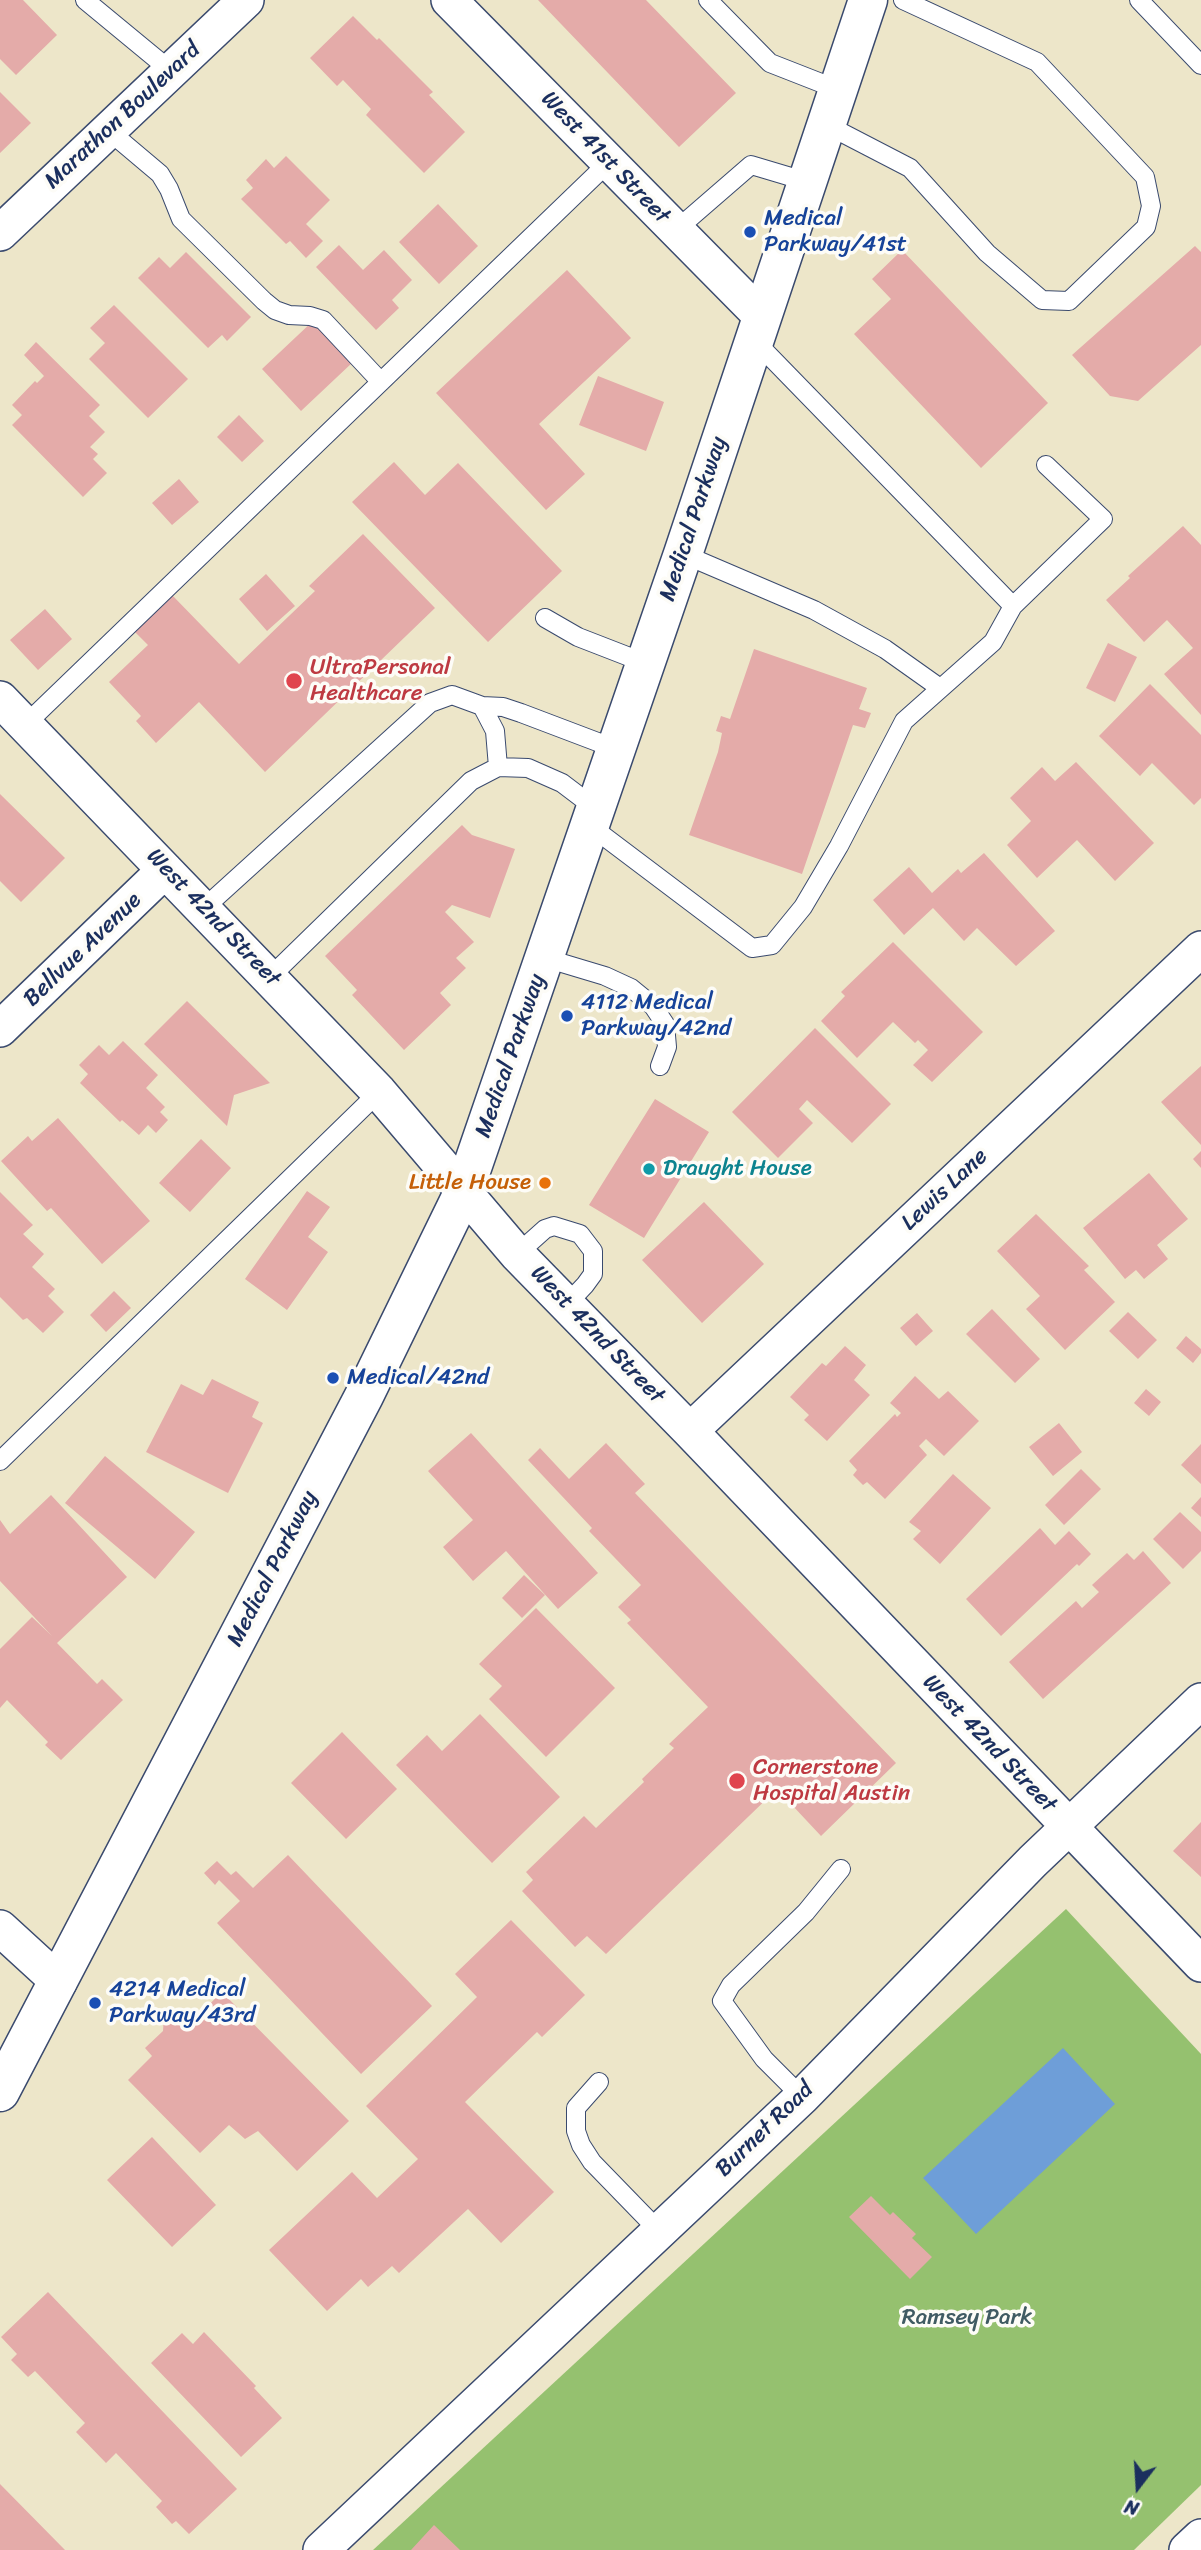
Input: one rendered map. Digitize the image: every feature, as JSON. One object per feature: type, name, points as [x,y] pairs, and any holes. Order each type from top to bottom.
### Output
[{"type":"street","name":"Marathon Boulevard","points":[[0,233],[246,0]]},
{"type":"street","name":"West 41st Street","points":[[449,0],[676,230],[757,328]]},
{"type":"street","name":"Medical Parkway","points":[[0,2092],[363,1396],[464,1191],[683,554],[869,0]]},
{"type":"street","name":"West 42nd Street","points":[[0,699],[379,1092],[517,1254],[1201,1964]]},
{"type":"street","name":"Bellvue Avenue","points":[[0,1029],[165,870]]},
{"type":"street","name":"Lewis Lane","points":[[690,1431],[1201,949]]},
{"type":"street","name":"Burnet Road","points":[[321,2550],[802,2097],[1032,1861],[1201,1702]]},
{"type":"street","points":[[0,1928],[58,1982]]},
{"type":"street","points":[[1187,2550],[1201,2537]]},
{"type":"lane","points":[[85,0],[171,71]]},
{"type":"lane","points":[[708,0],[770,63],[910,168],[987,253],[1042,300],[1069,301],[1146,227],[1151,206],[1145,177],[1037,62],[903,0]]},
{"type":"lane","points":[[1139,0],[1201,65]]},
{"type":"lane","points":[[108,131],[160,174],[181,219],[264,301],[275,310],[289,315],[323,320],[381,382]]},
{"type":"lane","points":[[26,723],[610,161]]},
{"type":"lane","points":[[676,230],[751,165],[807,182]]},
{"type":"lane","points":[[757,328],[1013,606]]},
{"type":"lane","points":[[270,977],[471,781],[498,767],[528,768],[562,783],[592,816],[752,948],[772,945],[803,907],[827,867],[904,721],[993,642],[1013,606],[1103,519],[1046,465]]},
{"type":"lane","points":[[683,554],[814,610],[885,649],[940,688]]},
{"type":"lane","points":[[545,618],[578,637],[645,663]]},
{"type":"lane","points":[[203,909],[430,703],[452,695],[482,706],[503,707],[615,749]]},
{"type":"lane","points":[[482,706],[495,731],[498,767]]},
{"type":"lane","points":[[545,958],[605,976],[631,988],[653,1006],[665,1024],[667,1046],[660,1066]]},
{"type":"lane","points":[[0,1461],[379,1092]]},
{"type":"lane","points":[[517,1254],[545,1228],[554,1226],[580,1234],[593,1251],[593,1274],[567,1304]]},
{"type":"lane","points":[[802,2097],[764,2059],[722,2001],[730,1985],[806,1912],[841,1869]]},
{"type":"lane","points":[[599,2082],[576,2108],[576,2131],[581,2145],[592,2162],[659,2231]]},
{"type":"green space","name":"Ramsey Park","points":[[1066,1909],[1201,2054],[1201,2485],[1134,2550],[373,2550]]},
{"type":"water","points":[[1063,2048],[1115,2104],[976,2234],[923,2178]]},
{"type":"building","points":[[0,0],[23,0],[57,35],[16,75],[0,59]]},
{"type":"building","points":[[538,0],[646,0],[736,93],[679,147]]},
{"type":"building","points":[[353,16],[433,92],[429,95],[465,132],[424,173],[366,115],[371,109],[343,80],[337,86],[310,58]]},
{"type":"building","points":[[0,92],[31,123],[0,153]]},
{"type":"building","points":[[286,156],[330,200],[306,224],[323,241],[306,258],[290,241],[286,244],[241,199],[253,188],[246,180],[266,159],[274,168]]},
{"type":"building","points":[[438,204],[478,246],[439,284],[399,242]]},
{"type":"building","points":[[339,245],[363,270],[384,250],[412,280],[392,300],[399,308],[376,330],[316,267]]},
{"type":"building","points":[[1195,246],[1201,252],[1201,345],[1138,401],[1110,396],[1072,355]]},
{"type":"building","points":[[902,250],[1048,403],[981,468],[854,334],[891,299],[872,279]]},
{"type":"building","points":[[186,252],[251,317],[227,341],[222,335],[208,348],[138,278],[159,257],[170,268]]},
{"type":"building","points":[[567,270],[631,338],[539,424],[585,474],[546,510],[436,393]]},
{"type":"building","points":[[114,305],[188,379],[148,418],[89,359],[105,343],[90,328]]},
{"type":"building","points":[[314,320],[353,362],[301,411],[262,369]]},
{"type":"building","points":[[36,342],[100,405],[89,416],[105,432],[90,447],[98,454],[93,459],[107,473],[83,497],[12,425],[22,415],[12,405],[35,381],[37,383],[44,376],[24,355]]},
{"type":"building","points":[[598,376],[664,402],[646,451],[579,425]]},
{"type":"building","points":[[239,415],[264,441],[242,462],[217,437]]},
{"type":"building","points":[[394,462],[425,495],[458,463],[562,571],[488,642],[352,502]]},
{"type":"building","points":[[179,479],[199,502],[172,525],[152,503]]},
{"type":"building","points":[[1183,526],[1201,545],[1201,715],[1164,674],[1193,648],[1167,620],[1144,642],[1106,600]]},
{"type":"building","points":[[363,534],[435,608],[265,772],[199,702],[156,743],[136,721],[141,716],[109,682],[148,645],[134,631],[172,595],[239,664],[315,591],[309,586]]},
{"type":"building","points":[[266,574],[295,606],[267,631],[239,599]]},
{"type":"building","points":[[45,609],[72,639],[38,670],[10,640]]},
{"type":"building","points":[[1108,643],[1137,657],[1115,702],[1086,688]]},
{"type":"building","points":[[754,649],[867,688],[859,709],[871,713],[865,728],[853,725],[802,874],[689,835],[718,752],[722,733],[716,731],[721,716],[730,719]]},
{"type":"building","points":[[1150,684],[1201,735],[1201,798],[1194,805],[1152,763],[1140,776],[1099,736]]},
{"type":"building","points":[[1076,762],[1154,843],[1115,881],[1077,840],[1037,878],[1007,845],[1031,821],[1010,798],[1042,767],[1055,781]]},
{"type":"building","points":[[0,794],[65,858],[21,902],[0,881]]},
{"type":"building","points":[[462,825],[472,835],[515,849],[490,918],[452,905],[445,912],[474,942],[456,958],[466,968],[440,993],[451,1005],[404,1050],[352,995],[357,990],[325,956]]},
{"type":"building","points":[[984,853],[1055,931],[1016,966],[977,928],[964,941],[933,908],[904,935],[873,900],[909,867],[932,893],[958,869],[961,873]]},
{"type":"building","points":[[893,942],[983,1032],[932,1082],[913,1065],[928,1050],[918,1040],[915,1043],[893,1022],[857,1058],[821,1021],[845,996],[841,992]]},
{"type":"building","points":[[187,1001],[270,1083],[234,1095],[227,1126],[144,1044]]},
{"type":"building","points":[[815,1028],[891,1104],[852,1143],[807,1100],[799,1109],[813,1123],[778,1158],[732,1112]]},
{"type":"building","points":[[123,1041],[158,1075],[146,1088],[165,1107],[160,1112],[168,1120],[156,1133],[148,1125],[139,1135],[122,1120],[120,1122],[80,1083],[88,1074],[79,1065],[99,1045],[109,1055]]},
{"type":"building","points":[[1201,1066],[1201,1145],[1161,1102]]},
{"type":"building","name":"Draught House","points":[[655,1099],[709,1132],[644,1238],[589,1205]]},
{"type":"building","points":[[58,1118],[150,1221],[102,1264],[51,1208],[47,1211],[1,1161],[28,1136],[32,1141]]},
{"type":"building","points":[[201,1139],[231,1168],[190,1212],[159,1183]]},
{"type":"building","points":[[1201,1151],[1201,1168],[1193,1159]]},
{"type":"building","points":[[1149,1173],[1188,1219],[1157,1245],[1168,1259],[1144,1279],[1136,1270],[1125,1279],[1083,1228]]},
{"type":"building","points":[[307,1191],[330,1207],[308,1237],[328,1252],[287,1310],[245,1279]]},
{"type":"building","points":[[0,1192],[33,1225],[23,1234],[44,1254],[32,1267],[55,1289],[48,1296],[64,1312],[43,1333],[27,1318],[23,1320],[0,1297]]},
{"type":"building","points":[[704,1202],[764,1264],[702,1323],[642,1260]]},
{"type":"building","points":[[1036,1214],[1089,1266],[1084,1270],[1115,1302],[1065,1350],[1026,1309],[1040,1296],[997,1251]]},
{"type":"building","points":[[114,1291],[131,1308],[106,1332],[90,1315]]},
{"type":"building","points":[[992,1309],[1040,1359],[1015,1383],[966,1334]]},
{"type":"building","points":[[1128,1312],[1157,1340],[1138,1359],[1109,1331]]},
{"type":"building","points":[[917,1313],[933,1331],[916,1346],[900,1328]]},
{"type":"building","points":[[1186,1336],[1201,1349],[1193,1363],[1176,1348]]},
{"type":"building","points":[[845,1346],[866,1365],[854,1380],[870,1395],[827,1441],[804,1420],[809,1415],[790,1397],[822,1363],[826,1366]]},
{"type":"building","points":[[915,1376],[939,1399],[948,1391],[979,1421],[944,1456],[926,1439],[919,1446],[927,1455],[885,1499],[867,1482],[863,1485],[853,1475],[857,1470],[849,1461],[895,1414],[897,1417],[901,1413],[890,1403]]},
{"type":"building","points":[[212,1379],[259,1402],[252,1417],[263,1423],[228,1493],[146,1452],[181,1384],[203,1395]]},
{"type":"building","points":[[1146,1389],[1161,1402],[1149,1416],[1134,1403]]},
{"type":"building","points":[[1059,1423],[1082,1452],[1053,1476],[1029,1447]]},
{"type":"building","points":[[471,1433],[598,1573],[558,1609],[506,1551],[473,1581],[443,1547],[473,1520],[428,1471]]},
{"type":"building","points":[[606,1443],[645,1484],[635,1493],[896,1763],[821,1836],[777,1789],[606,1954],[587,1936],[575,1947],[522,1891],[533,1880],[526,1872],[584,1816],[596,1828],[644,1782],[642,1779],[674,1748],[669,1744],[708,1707],[627,1623],[631,1620],[618,1607],[641,1585],[589,1531],[592,1528],[528,1460],[540,1448],[569,1479]]},
{"type":"building","points":[[1201,1444],[1201,1484],[1181,1465]]},
{"type":"building","points":[[105,1456],[195,1532],[155,1579],[65,1503]]},
{"type":"building","points":[[1081,1469],[1101,1489],[1064,1525],[1045,1505]]},
{"type":"building","points":[[953,1474],[991,1508],[940,1564],[913,1539],[921,1531],[909,1522]]},
{"type":"building","points":[[51,1495],[127,1577],[57,1643],[97,1684],[102,1679],[123,1700],[61,1760],[45,1745],[48,1742],[7,1700],[0,1708],[0,1649],[32,1617],[52,1636],[0,1581],[0,1520],[10,1534]]},
{"type":"building","points":[[1201,1497],[1201,1517],[1191,1508]]},
{"type":"building","points":[[1180,1512],[1201,1532],[1201,1551],[1183,1569],[1153,1539]]},
{"type":"building","points":[[1040,1528],[1055,1545],[1069,1531],[1091,1554],[1001,1636],[966,1599]]},
{"type":"building","points":[[1143,1551],[1171,1583],[1043,1699],[1009,1662],[1076,1601],[1082,1608],[1099,1592],[1092,1585],[1127,1553],[1134,1560]]},
{"type":"building","points":[[524,1575],[545,1595],[522,1618],[502,1598]]},
{"type":"building","points":[[536,1608],[615,1688],[546,1757],[489,1699],[502,1686],[479,1664]]},
{"type":"building","points":[[480,1714],[560,1797],[492,1863],[396,1765],[427,1735],[442,1751]]},
{"type":"building","points":[[342,1732],[397,1789],[346,1839],[291,1783]]},
{"type":"building","points":[[1201,1822],[1201,1877],[1173,1851]]},
{"type":"building","points":[[288,1855],[432,2006],[361,2074],[217,1923],[240,1901],[219,1880],[215,1885],[204,1873],[217,1861],[231,1875],[236,1871],[253,1888]]},
{"type":"building","points":[[511,1920],[585,1995],[542,2037],[537,2032],[465,2102],[554,2192],[501,2243],[468,2209],[399,2273],[392,2266],[368,2287],[361,2279],[327,2311],[269,2250],[352,2172],[377,2198],[418,2159],[366,2106],[477,1997],[455,1974]]},
{"type":"building","points":[[222,1992],[349,2121],[297,2171],[258,2131],[245,2139],[229,2125],[200,2153],[128,2080],[152,2056],[145,2048],[163,2031],[164,2016],[176,2016],[188,2025]]},
{"type":"building","points":[[152,2137],[216,2205],[172,2247],[107,2180]]},
{"type":"building","points":[[871,2196],[890,2215],[893,2212],[916,2234],[912,2238],[932,2257],[910,2279],[849,2217]]},
{"type":"building","points":[[48,2292],[237,2489],[189,2534],[176,2521],[172,2524],[156,2507],[162,2501],[116,2453],[106,2463],[76,2432],[85,2423],[35,2371],[28,2377],[11,2360],[17,2354],[1,2337]]},
{"type":"building","points":[[204,2332],[256,2386],[254,2388],[282,2418],[241,2457],[151,2363],[182,2333],[193,2344]]},
{"type":"building","points":[[0,2484],[65,2550],[0,2550]]},
{"type":"building","points":[[434,2525],[460,2550],[411,2550]]},
{"type":"place","name":"Medical Parkway/41st","points":[[750,232]]},
{"type":"place","name":"UltraPersonal Healthcare","points":[[294,681]]},
{"type":"place","name":"4112 Medical Parkway/42nd","points":[[567,1016]]},
{"type":"place","name":"Draught House","points":[[649,1169]]},
{"type":"place","name":"Little House","points":[[545,1183]]},
{"type":"place","name":"Medical/42nd","points":[[333,1378]]},
{"type":"place","name":"Cornerstone Hospital Austin","points":[[737,1781]]},
{"type":"place","name":"4214 Medical Parkway/43rd","points":[[95,2003]]}]
